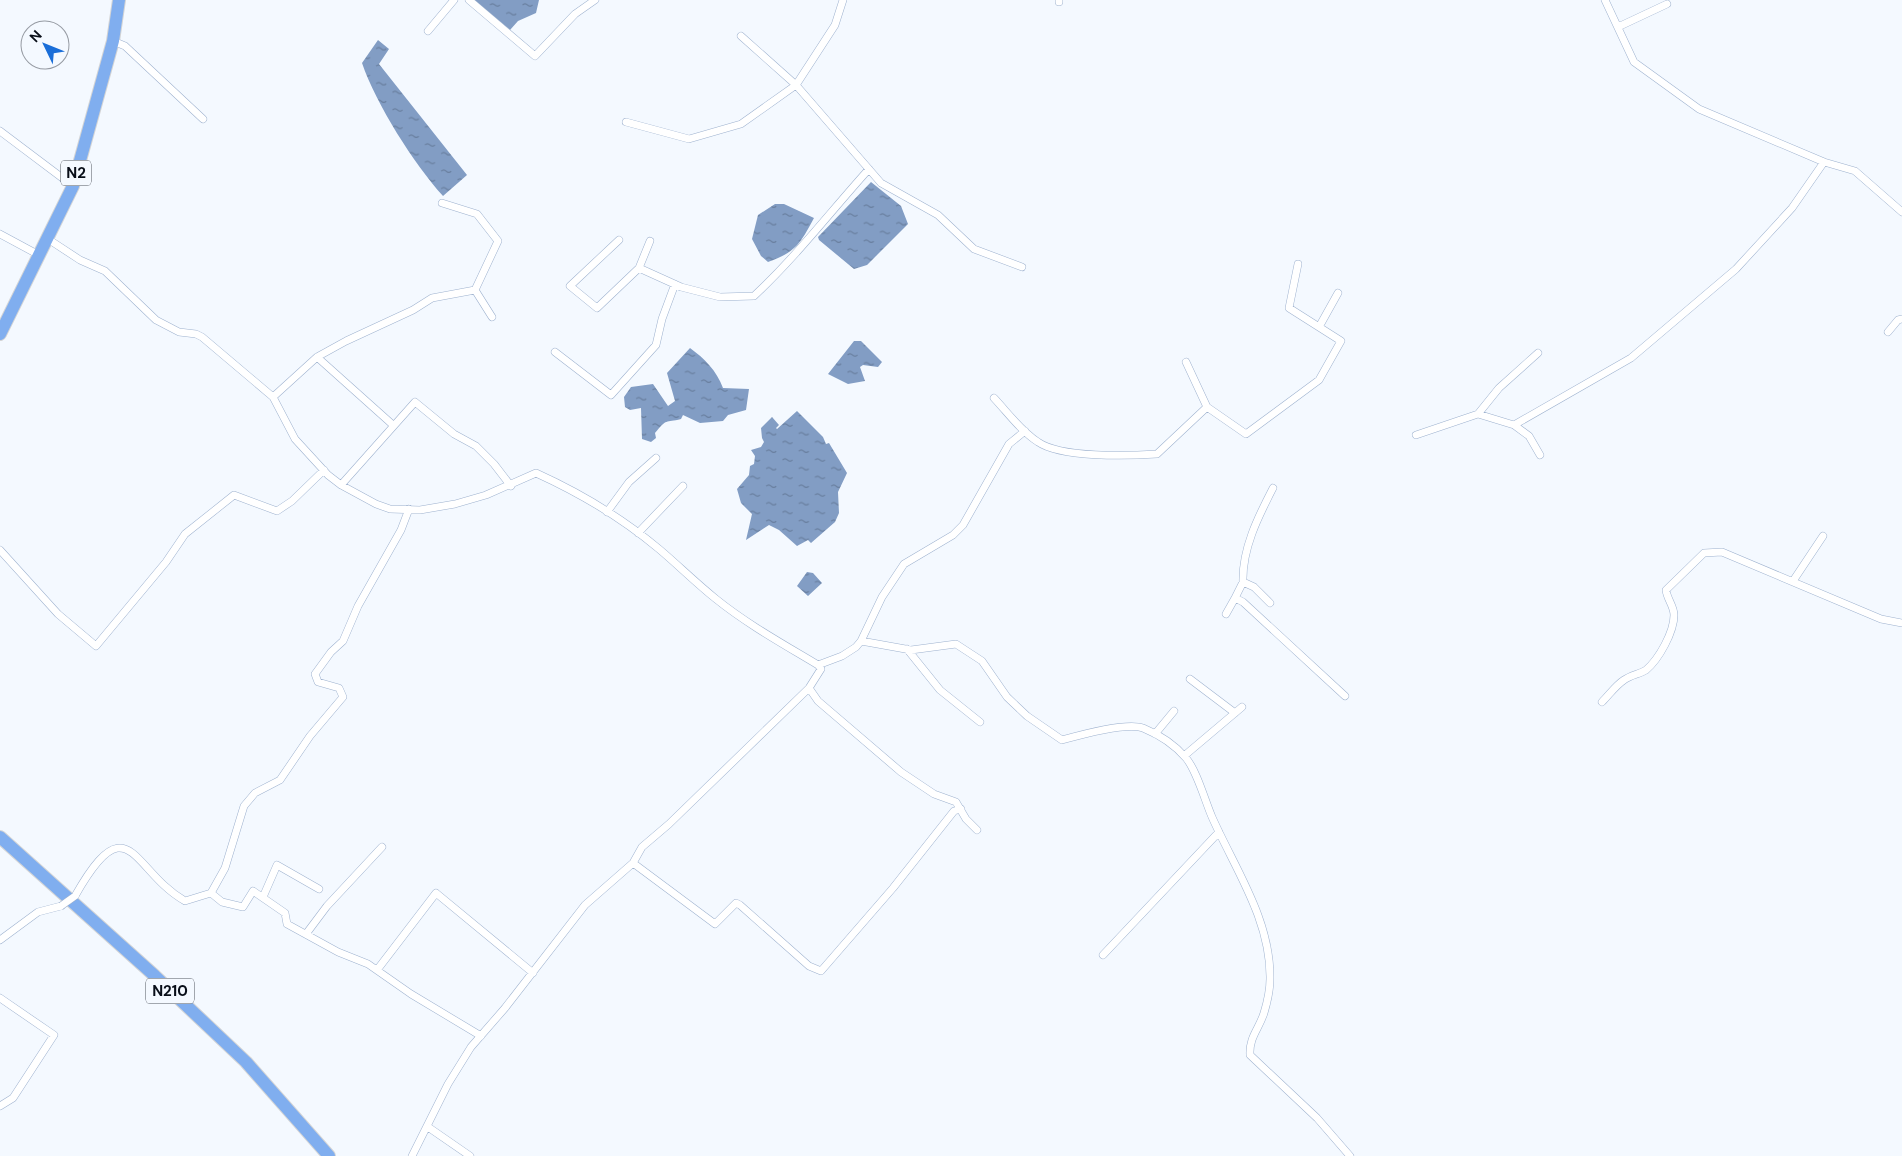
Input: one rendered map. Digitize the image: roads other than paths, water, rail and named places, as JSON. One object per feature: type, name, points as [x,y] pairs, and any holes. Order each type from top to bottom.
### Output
[{"type":"highway","name":"N2","points":[[0,334],[73,186],[113,41],[119,0]]},
{"type":"highway","name":"N210","points":[[0,837],[155,976],[246,1062],[329,1156]]},
{"type":"street","points":[[428,31],[454,0]]},
{"type":"street","points":[[469,0],[534,56],[575,14],[595,0]]},
{"type":"street","points":[[626,122],[689,139],[741,124],[796,85],[835,25],[843,0]]},
{"type":"street","points":[[1606,0],[1634,62],[1699,109],[1824,162],[1855,171],[1902,212]]},
{"type":"street","points":[[1618,27],[1666,4]]},
{"type":"street","points":[[741,36],[796,85],[881,183],[938,215],[974,249],[1022,267]]},
{"type":"street","points":[[113,41],[124,46],[203,119]]},
{"type":"street","points":[[0,131],[73,186]]},
{"type":"street","points":[[1514,425],[1631,358],[1721,282],[1736,269],[1792,208],[1824,162]]},
{"type":"street","points":[[639,268],[675,284],[720,297],[754,296],[782,270],[821,222],[869,169]]},
{"type":"street","points":[[442,203],[477,214],[498,241],[475,290]]},
{"type":"street","points":[[0,234],[39,255]]},
{"type":"street","points":[[48,239],[80,260],[105,271],[156,320],[179,332],[196,334],[202,338],[273,397],[295,439],[341,485],[376,504],[390,509],[410,509],[455,504],[511,486],[536,473],[562,485],[608,512],[638,533],[717,600],[784,646],[818,665],[821,670],[809,688],[669,824],[642,847],[633,863],[585,905],[533,973],[481,1036],[448,1084],[412,1156]]},
{"type":"street","points":[[620,240],[570,286],[597,308],[639,268],[650,241]]},
{"type":"street","points":[[1186,362],[1207,407],[1246,434],[1320,380],[1341,341],[1289,308],[1298,264]]},
{"type":"street","points":[[555,352],[611,395],[656,346],[662,319],[675,284]]},
{"type":"street","points":[[273,397],[317,357],[380,324],[413,310],[432,298],[475,290]]},
{"type":"street","points":[[475,290],[492,317]]},
{"type":"street","points":[[1319,327],[1338,293]]},
{"type":"street","points":[[1888,332],[1902,320]]},
{"type":"street","points":[[1416,436],[1478,414],[1499,388],[1538,353]]},
{"type":"street","points":[[317,357],[393,425]]},
{"type":"street","points":[[994,398],[1025,431],[1051,450],[1123,456],[1157,454],[1207,407]]},
{"type":"street","points":[[341,485],[415,402],[454,434],[476,446],[494,464],[511,486]]},
{"type":"street","points":[[1478,414],[1514,425],[1529,436],[1540,454]]},
{"type":"street","points":[[818,665],[842,656],[861,641],[882,597],[899,570],[904,564],[953,534],[963,524],[1009,444],[1025,431]]},
{"type":"street","points":[[608,512],[629,482],[656,458]]},
{"type":"street","points":[[0,550],[58,614],[96,646],[166,562],[185,534],[234,495],[277,511],[292,501],[324,470]]},
{"type":"street","points":[[638,533],[683,486]]},
{"type":"street","points":[[1226,614],[1243,582],[1242,563],[1259,514],[1273,488]]},
{"type":"street","points":[[0,940],[38,912],[60,906],[75,896],[102,858],[112,848],[123,847],[133,852],[173,894],[185,902],[211,892],[225,868],[244,806],[255,793],[280,780],[310,736],[344,697],[339,688],[318,682],[315,674],[331,652],[343,641],[358,606],[401,530],[410,509]]},
{"type":"street","points":[[1793,581],[1823,536]]},
{"type":"street","points":[[1602,702],[1624,680],[1646,670],[1660,652],[1672,634],[1674,619],[1674,612],[1666,598],[1666,590],[1704,553],[1722,552],[1881,619],[1902,623]]},
{"type":"street","points":[[1243,582],[1254,587],[1270,603]]},
{"type":"street","points":[[1235,598],[1243,602],[1345,696]]},
{"type":"street","points":[[861,641],[907,649],[956,644],[982,661],[1007,696],[1027,716],[1062,740],[1106,729],[1141,727],[1168,741],[1188,760],[1230,858],[1254,902],[1268,958],[1270,979],[1268,993],[1264,1013],[1250,1043],[1250,1055],[1317,1118],[1350,1156]]},
{"type":"street","points":[[907,649],[940,690],[980,722]]},
{"type":"street","points":[[1190,679],[1235,713]]},
{"type":"street","points":[[809,688],[818,701],[901,772],[934,794],[956,802],[966,819],[977,830]]},
{"type":"street","points":[[1184,756],[1242,707]]},
{"type":"street","points":[[1154,734],[1174,711]]},
{"type":"street","points":[[633,863],[715,924],[732,906],[736,903],[740,905],[809,966],[821,971],[893,888],[954,811],[961,809]]},
{"type":"street","points":[[1103,955],[1219,832]]},
{"type":"street","points":[[306,934],[327,906],[382,846]]},
{"type":"street","points":[[263,897],[277,865],[319,889]]},
{"type":"street","points":[[211,892],[222,902],[243,907],[253,891],[284,913],[287,924],[338,952],[377,970],[411,994],[481,1036]]},
{"type":"street","points":[[377,970],[436,893],[533,973]]},
{"type":"street","points":[[0,998],[54,1035],[13,1098],[0,1106]]},
{"type":"street","points":[[428,1127],[470,1156]]},
{"type":"water","points":[[474,0],[539,0],[536,13],[518,21],[510,30]]},
{"type":"water","points":[[378,40],[389,49],[379,64],[467,175],[443,196],[408,151],[376,97],[368,79],[362,63]]},
{"type":"water","points":[[871,182],[901,206],[908,224],[867,265],[854,269],[819,240],[818,237]]},
{"type":"water","points":[[775,204],[784,204],[814,218],[801,241],[791,251],[768,262],[761,256],[752,239],[758,215]]},
{"type":"water","points":[[854,341],[861,341],[882,362],[878,367],[863,365],[860,367],[865,381],[848,384],[828,374]]},
{"type":"water","points":[[690,348],[709,365],[723,388],[749,389],[746,410],[728,415],[723,421],[700,423],[683,415],[681,419],[666,422],[662,425],[655,433],[656,438],[651,442],[642,439],[641,408],[630,410],[625,407],[624,397],[631,387],[653,384],[668,406],[675,401],[667,373]]},
{"type":"water","points":[[797,411],[823,437],[826,444],[829,443],[847,473],[838,492],[839,513],[835,522],[811,543],[808,540],[797,546],[779,530],[769,525],[746,540],[752,514],[741,503],[737,489],[749,475],[750,466],[754,464],[755,456],[751,450],[761,447],[764,442],[761,428],[772,417],[779,425],[777,429]]},
{"type":"water","points":[[807,572],[813,573],[822,583],[808,596],[797,586]]}]
